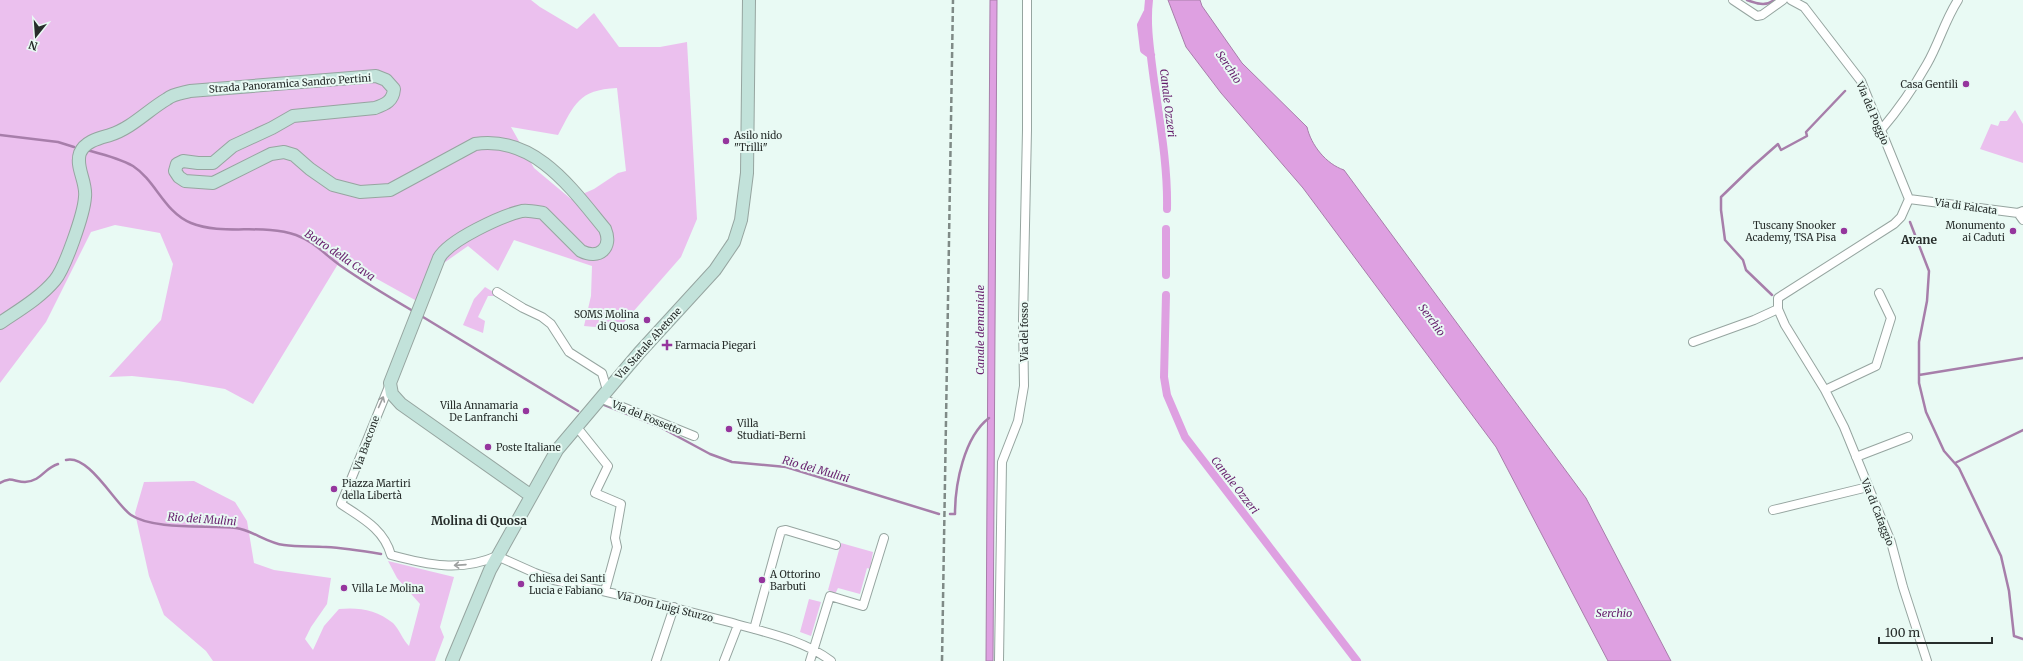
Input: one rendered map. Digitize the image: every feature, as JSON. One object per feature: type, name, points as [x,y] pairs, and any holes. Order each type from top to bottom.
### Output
[{"type":"street","name":"Via Statale Abetone","points":[[452,661],[497,556],[530,495],[557,450],[603,394],[715,270],[730,251],[738,234],[747,173],[749,0]]},
{"type":"street","name":"Via del fosso","points":[[999,661],[1002,462],[1018,421],[1024,386],[1023,322],[1027,130],[1026,0]]},
{"type":"street","points":[[1733,0],[1757,16],[1762,15],[1784,0]]},
{"type":"street","name":"Via del Poggio","points":[[1791,0],[1804,7],[1861,81],[1909,199]]},
{"type":"street","points":[[1881,130],[1899,107],[1928,63],[1940,32],[1958,0]]},
{"type":"street","name":"Strada Panoramica Sandro Pertini","points":[[0,323],[39,297],[56,279],[73,240],[83,210],[86,197],[85,182],[78,162],[80,152],[88,143],[118,132],[168,98],[190,91],[376,76],[386,80],[394,89],[393,96],[387,103],[375,108],[293,116],[272,128],[233,146],[213,162],[198,163],[183,161],[177,164],[175,171],[179,177],[185,181],[213,183],[271,154],[284,152],[294,155],[310,170],[333,184],[360,192],[390,190],[475,144],[499,143],[537,157],[552,168],[605,229],[608,236],[605,248],[601,252],[588,255],[581,251],[543,213],[523,211],[466,235],[448,248],[440,258],[390,383]]},
{"type":"street","points":[[1693,342],[1754,320],[1778,309],[1778,298],[1894,224],[1901,217],[1909,199]]},
{"type":"street","name":"Via di Falcata","points":[[1909,199],[2020,212]]},
{"type":"street","points":[[2020,212],[2023,220]]},
{"type":"street","points":[[497,292],[523,308],[542,317],[551,324],[569,352],[602,373],[603,394]]},
{"type":"street","points":[[1825,390],[1876,366],[1891,318],[1879,293]]},
{"type":"street","name":"Via di Cafaggio","points":[[1778,309],[1785,325],[1825,390],[1844,427],[1891,542],[1903,587],[1927,661]]},
{"type":"street","points":[[390,383],[392,394],[401,404],[530,495]]},
{"type":"street","name":"Via Baccone","points":[[390,383],[341,504],[374,526],[385,539],[391,555],[443,566],[461,566],[482,562],[497,556]]},
{"type":"street","name":"Via del Fossetto","points":[[603,394],[694,436]]},
{"type":"street","points":[[576,426],[608,466],[595,493],[621,504],[615,538],[617,547],[605,591]]},
{"type":"street","points":[[1856,457],[1908,437]]},
{"type":"street","points":[[1773,510],[1868,487]]},
{"type":"street","points":[[754,629],[781,531],[786,530],[836,545]]},
{"type":"street","points":[[810,661],[815,651],[830,596],[863,606],[884,538]]},
{"type":"street","name":"Via Don Luigi Sturzo","points":[[497,556],[544,576],[754,629],[792,641],[815,651],[832,661]]},
{"type":"street","points":[[656,661],[674,608]]},
{"type":"street","points":[[724,661],[738,625]]},
{"type":"shaded area","points":[[0,0],[531,0],[577,29],[594,13],[619,47],[660,47],[687,42],[697,219],[681,257],[618,329],[584,326],[591,296],[592,266],[514,240],[498,271],[468,246],[441,265],[424,305],[341,259],[253,404],[225,389],[178,381],[132,376],[109,377],[161,320],[173,264],[160,233],[115,225],[91,232],[46,322],[0,383]],"holes":[[[617,88],[626,171],[618,173],[594,189],[571,199],[534,168],[511,127],[558,135],[579,101],[594,92],[604,89]]]},
{"type":"shaded area","points":[[2015,110],[2023,124],[2023,163],[1980,149],[1991,124],[1998,126],[2000,121],[2007,121]]},
{"type":"shaded area","points":[[485,287],[500,296],[488,296],[478,317],[485,321],[483,333],[463,325],[474,299]]},
{"type":"shaded area","points":[[194,481],[235,502],[247,521],[254,563],[274,570],[331,578],[327,604],[311,627],[305,639],[313,650],[324,626],[339,609],[346,608],[368,610],[381,615],[395,625],[409,646],[420,604],[397,578],[388,561],[454,577],[440,627],[444,637],[435,661],[213,661],[206,651],[164,615],[149,576],[135,513],[144,482]]},
{"type":"shaded area","points":[[841,543],[873,552],[870,569],[867,568],[860,594],[838,588],[835,594],[828,590]]},
{"type":"shaded area","points":[[809,599],[821,602],[811,636],[800,632]]},
{"type":"water","points":[[990,0],[997,0],[993,661],[986,661]]},
{"type":"water","name":"Serchio","points":[[1168,0],[1200,0],[1202,6],[1242,63],[1307,127],[1312,140],[1325,159],[1344,170],[1586,498],[1671,661],[1608,661],[1496,447],[1303,188],[1221,93],[1186,47]]},
{"type":"waterway","name":"Canale Ozzeri","points":[[1149,0],[1149,36],[1165,158],[1167,209]]},
{"type":"waterway","points":[[1747,0],[1764,4],[1774,0]]},
{"type":"waterway","points":[[1147,13],[1141,25],[1144,50],[1151,55]]},
{"type":"waterway","points":[[1772,295],[1746,270],[1743,260],[1725,240],[1721,210],[1721,197],[1778,144],[1781,150],[1807,136],[1806,132],[1845,91]]},
{"type":"waterway","name":"Botro della Cava","points":[[0,135],[58,142],[74,147]]},
{"type":"waterway","name":"Botro della Cava","points":[[87,150],[116,158],[133,166],[141,172],[174,212],[191,223],[216,229],[270,230],[296,235],[314,245],[335,262],[359,278],[413,311]]},
{"type":"waterway","points":[[1910,222],[1929,271],[1927,301],[1919,342],[1919,383],[1926,412],[1944,451],[1959,468],[2001,556],[2009,591],[2014,636],[2023,639]]},
{"type":"waterway","name":"Canale Ozzeri","points":[[1166,229],[1166,275]]},
{"type":"waterway","name":"Canale Ozzeri","points":[[1166,295],[1164,377],[1167,395],[1185,437],[1357,661]]},
{"type":"waterway","name":"Botro della Cava","points":[[423,317],[578,411]]},
{"type":"waterway","points":[[1919,375],[2023,358]]},
{"type":"waterway","name":"Rio dei Mulini","points":[[602,404],[660,427],[710,454],[732,462],[786,467],[939,514]]},
{"type":"waterway","name":"Rio dei Mulini","points":[[950,514],[955,514],[955,502],[959,475],[967,449],[980,426],[989,418]]},
{"type":"waterway","points":[[1955,463],[2023,430]]},
{"type":"waterway","name":"Rio dei Mulini","points":[[66,460],[75,460],[84,465],[101,481],[131,515],[141,520],[167,525],[236,528],[248,531],[278,544],[340,548],[381,554]]},
{"type":"waterway","name":"Rio dei Mulini","points":[[0,483],[7,480],[21,482],[31,481],[39,477],[49,468],[58,464]]},
{"type":"railway","points":[[942,661],[953,0]]},
{"type":"place","name":"Casa Gentili","points":[[1966,84]]},
{"type":"place","name":"Asilo nido \"Trilli\"","points":[[726,141]]},
{"type":"place","name":"Tuscany Snooker Academy, TSA Pisa","points":[[1844,231]]},
{"type":"place","name":"Monumento ai Caduti","points":[[2013,231]]},
{"type":"place","name":"SOMS Molina di Quosa","points":[[647,320]]},
{"type":"place","name":"Farmacia Piegari","points":[[667,345]]},
{"type":"place","name":"Villa Annamaria De Lanfranchi","points":[[526,411]]},
{"type":"place","name":"Villa Studiati-Berni","points":[[729,429]]},
{"type":"place","name":"Poste Italiane","points":[[488,447]]},
{"type":"place","name":"Piazza Martiri della Libertà","points":[[334,489]]},
{"type":"place","name":"A Ottorino Barbuti","points":[[762,580]]},
{"type":"place","name":"Chiesa dei Santi Lucia e Fabiano","points":[[521,584]]},
{"type":"place","name":"Villa Le Molina","points":[[344,588]]},
{"type":"district","name":"Avane","points":[[1919,240]]},
{"type":"district","name":"Molina di Quosa","points":[[479,521]]},
{"type":"water label","name":"Canale demaniale","points":[[980,330]]}]
